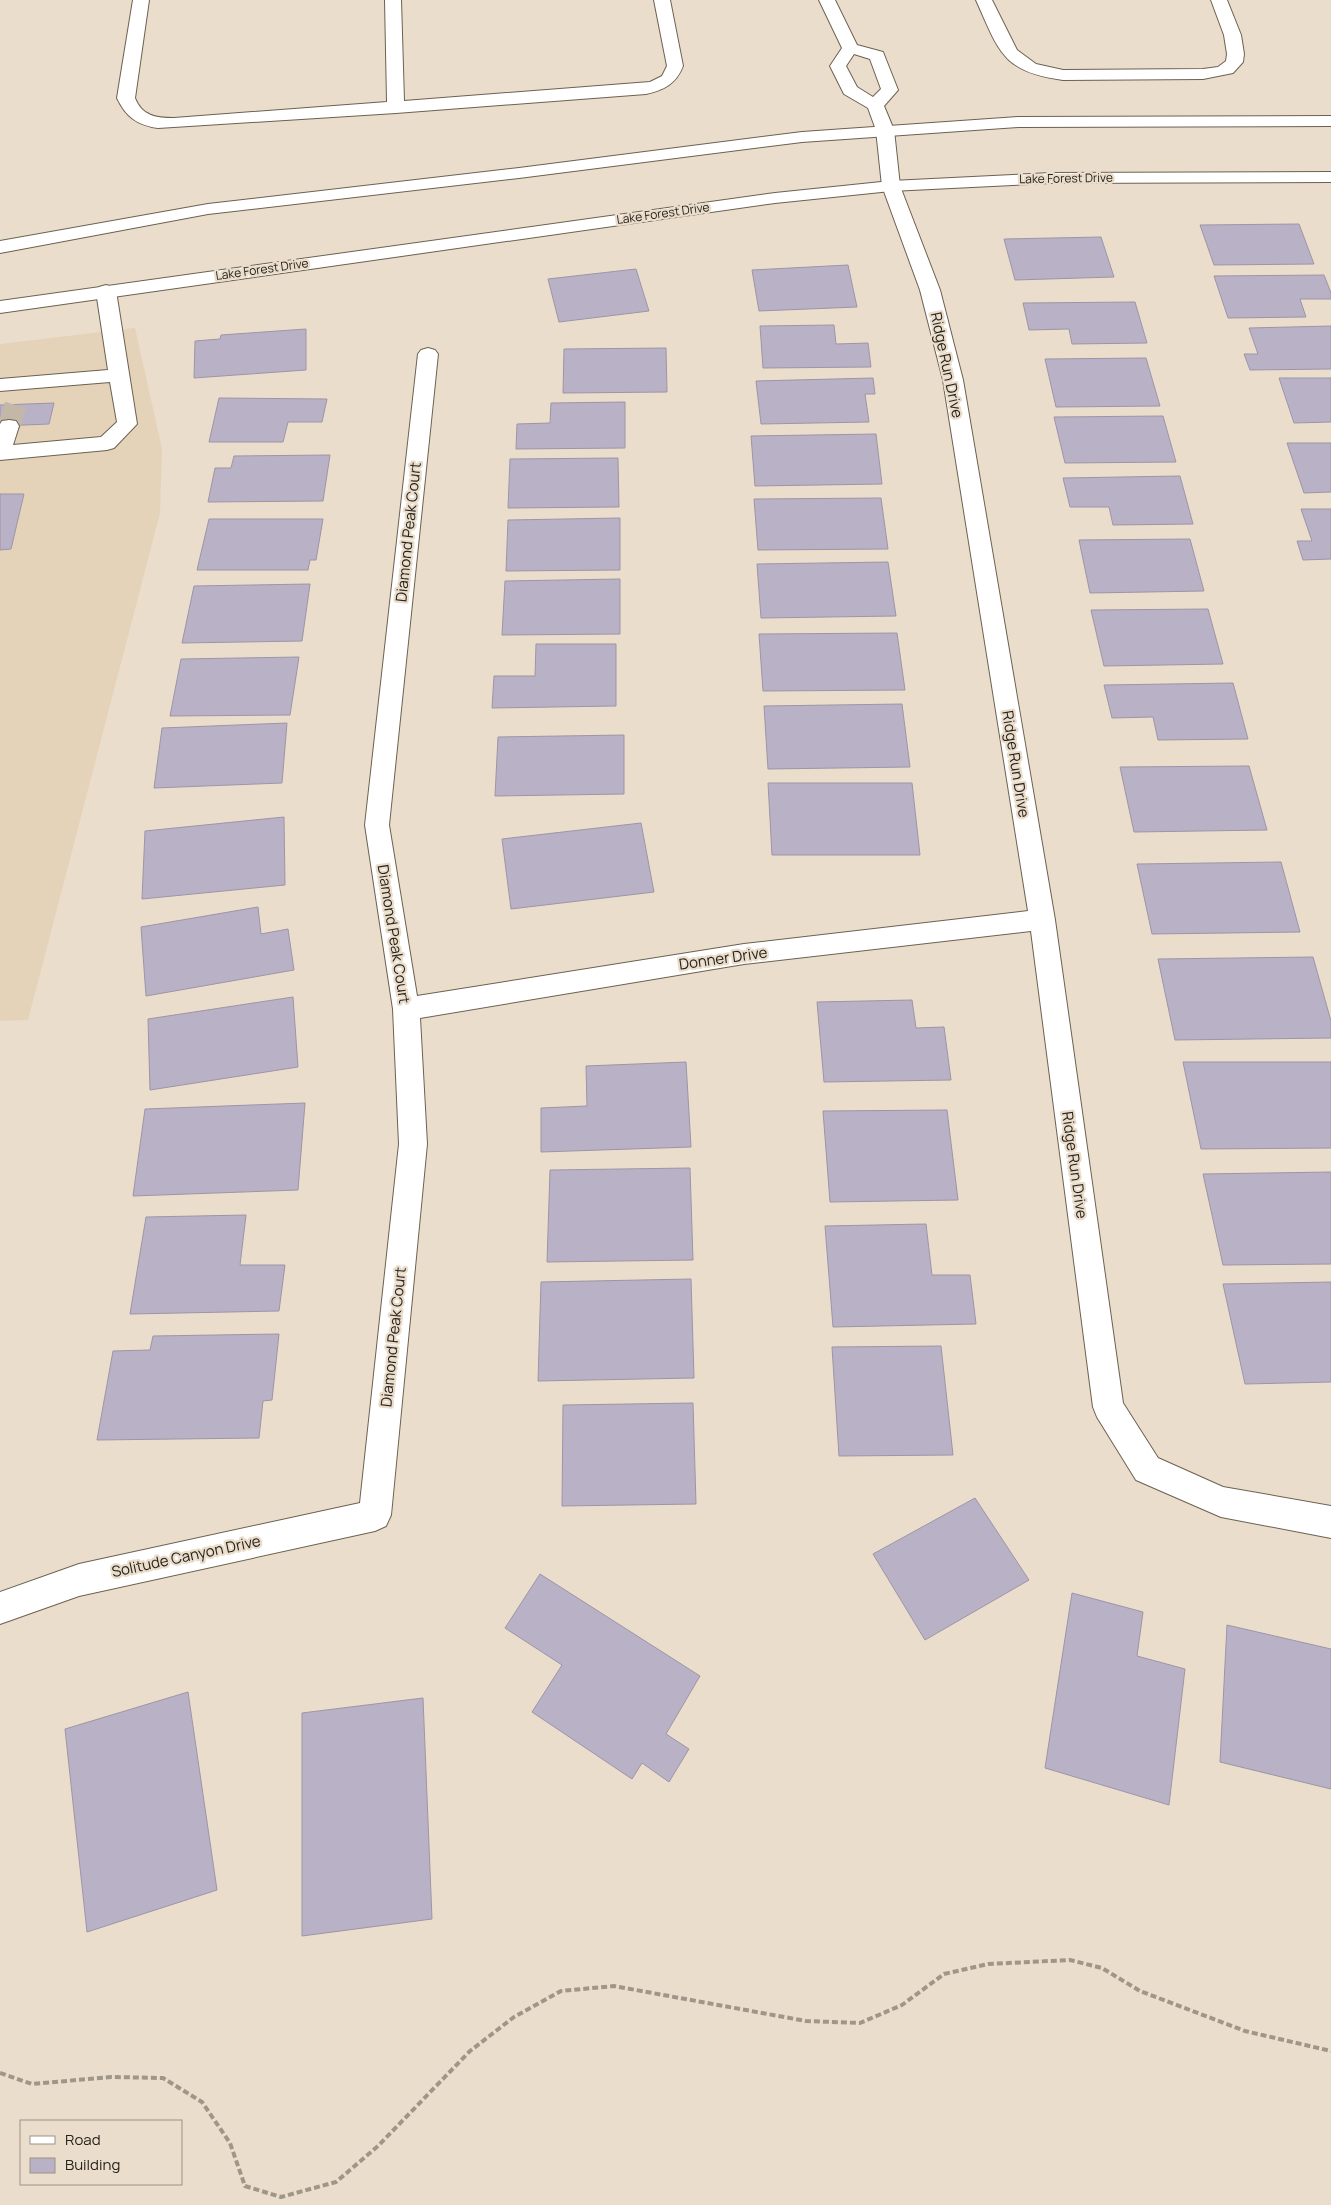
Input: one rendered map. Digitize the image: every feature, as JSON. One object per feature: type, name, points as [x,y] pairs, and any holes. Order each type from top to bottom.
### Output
[{"type":"street","points":[[140,0],[126,98],[130,110],[140,118],[157,123],[628,92],[663,84],[672,76],[675,66],[662,0]]},
{"type":"street","points":[[393,0],[396,108]]},
{"type":"street","points":[[827,0],[850,48],[877,56],[890,90],[875,105],[850,90],[838,66],[850,48]]},
{"type":"street","points":[[984,0],[1011,54],[1020,64],[1046,74],[1063,75],[1203,74],[1220,72],[1231,67],[1236,60],[1237,50],[1219,0]]},
{"type":"street","name":"Ridge Run Drive","points":[[875,105],[885,130],[891,186],[930,290],[953,380],[1042,920],[1108,1407],[1146,1469],[1221,1502],[1331,1522]]},
{"type":"street","points":[[0,247],[208,209],[520,173],[743,143],[969,124],[1331,121]]},
{"type":"street","name":"Lake Forest Drive","points":[[0,307],[765,200],[891,186],[1051,178],[1331,177]]},
{"type":"street","points":[[9,426],[0,453],[107,443],[126,424],[106,291]]},
{"type":"street","name":"Diamond Peak Court","points":[[375,1515],[413,1144],[406,1009],[377,825],[428,354]]},
{"type":"street","points":[[0,385],[118,375]]},
{"type":"street","points":[[16,404],[22,383]]},
{"type":"street","name":"Donner Drive","points":[[406,1009],[744,954],[1042,920]]},
{"type":"street","name":"Solitude Canyon Drive","points":[[0,1608],[79,1580],[375,1515]]},
{"type":"path","points":[[0,2073],[32,2084],[111,2077],[163,2078],[202,2102],[230,2143],[245,2186],[281,2197],[336,2182],[378,2146],[470,2051],[514,2017],[561,1990],[614,1986],[806,2021],[860,2023],[902,2005],[944,1974],[988,1964],[1070,1960],[1102,1968],[1140,1991],[1245,2031],[1331,2051]]},
{"type":"shaded area","points":[[135,328],[162,449],[160,513],[28,1020],[0,1021],[0,344]]},
{"type":"building","points":[[1299,224],[1314,264],[1214,265],[1200,225]]},
{"type":"building","points":[[1101,237],[1114,277],[1015,280],[1004,239]]},
{"type":"building","points":[[848,265],[857,307],[759,311],[752,270]]},
{"type":"building","points":[[636,269],[649,311],[559,322],[548,279]]},
{"type":"building","points":[[1324,275],[1331,293],[1331,299],[1300,299],[1306,317],[1228,318],[1214,276]]},
{"type":"building","points":[[1135,302],[1147,343],[1072,344],[1069,329],[1029,330],[1023,303]]},
{"type":"building","points":[[834,325],[836,344],[868,343],[871,367],[763,368],[760,326]]},
{"type":"building","points":[[1331,326],[1331,369],[1250,370],[1244,354],[1258,354],[1249,328]]},
{"type":"building","points":[[306,329],[306,370],[194,378],[195,341],[220,339],[221,335]]},
{"type":"building","points":[[666,348],[667,392],[563,393],[564,349]]},
{"type":"building","points":[[1146,358],[1160,406],[1056,407],[1045,359]]},
{"type":"building","points":[[873,378],[875,394],[865,394],[869,422],[761,424],[756,381]]},
{"type":"building","points":[[1279,378],[1331,378],[1331,422],[1294,423]]},
{"type":"building","points":[[219,398],[327,399],[322,422],[288,422],[283,442],[209,442]]},
{"type":"building","points":[[625,402],[625,448],[516,449],[517,424],[550,423],[551,403]]},
{"type":"building","points":[[54,403],[49,424],[0,426],[0,405]]},
{"type":"building","points":[[1163,416],[1176,462],[1065,463],[1054,417]]},
{"type":"building","points":[[876,434],[882,484],[755,486],[751,436]]},
{"type":"building","points":[[1287,443],[1331,443],[1331,492],[1304,493]]},
{"type":"building","points":[[330,455],[323,501],[208,502],[215,468],[231,468],[234,456]]},
{"type":"building","points":[[618,458],[619,507],[508,508],[510,459]]},
{"type":"building","points":[[1180,476],[1193,524],[1113,525],[1109,507],[1070,507],[1063,478]]},
{"type":"building","points":[[0,494],[24,494],[11,549],[0,550]]},
{"type":"building","points":[[881,498],[888,549],[758,550],[754,499]]},
{"type":"building","points":[[1301,509],[1331,509],[1331,559],[1303,560],[1297,541],[1312,541]]},
{"type":"building","points":[[620,518],[620,570],[506,571],[508,520]]},
{"type":"building","points":[[209,519],[323,519],[316,560],[310,560],[308,570],[197,570]]},
{"type":"building","points":[[1190,539],[1204,591],[1090,593],[1079,540]]},
{"type":"building","points":[[888,562],[896,616],[761,618],[757,564]]},
{"type":"building","points":[[620,579],[620,634],[502,635],[505,581]]},
{"type":"building","points":[[310,584],[302,641],[182,643],[194,586]]},
{"type":"building","points":[[1208,609],[1223,664],[1104,666],[1091,610]]},
{"type":"building","points":[[897,633],[905,690],[763,691],[759,634]]},
{"type":"building","points":[[536,644],[616,644],[616,706],[492,708],[494,676],[535,676]]},
{"type":"building","points":[[299,657],[290,715],[170,716],[181,659]]},
{"type":"building","points":[[1233,683],[1248,739],[1158,740],[1153,717],[1112,718],[1104,685]]},
{"type":"building","points":[[902,704],[910,767],[768,769],[764,706]]},
{"type":"building","points":[[287,723],[282,783],[154,788],[162,728]]},
{"type":"building","points":[[624,735],[624,794],[495,796],[498,737]]},
{"type":"building","points":[[1249,766],[1267,830],[1134,832],[1120,767]]},
{"type":"building","points":[[768,783],[912,783],[920,855],[772,855]]},
{"type":"building","points":[[284,817],[285,885],[142,899],[145,831]]},
{"type":"building","points":[[641,823],[654,892],[511,909],[502,839]]},
{"type":"building","points":[[1281,862],[1300,932],[1152,934],[1137,864]]},
{"type":"building","points":[[258,907],[261,934],[288,929],[294,970],[146,996],[141,927]]},
{"type":"building","points":[[1313,957],[1331,1021],[1331,1038],[1175,1040],[1158,959]]},
{"type":"building","points":[[293,997],[298,1067],[150,1090],[148,1019]]},
{"type":"building","points":[[912,1000],[916,1028],[944,1027],[951,1080],[824,1082],[817,1002]]},
{"type":"building","points":[[686,1062],[691,1147],[541,1152],[541,1108],[587,1106],[586,1066]]},
{"type":"building","points":[[1183,1062],[1331,1062],[1331,1148],[1201,1149]]},
{"type":"building","points":[[305,1103],[298,1190],[133,1196],[145,1109]]},
{"type":"building","points":[[947,1110],[958,1200],[830,1202],[823,1111]]},
{"type":"building","points":[[690,1168],[693,1260],[547,1262],[550,1170]]},
{"type":"building","points":[[1331,1172],[1331,1264],[1223,1265],[1203,1174]]},
{"type":"building","points":[[246,1215],[240,1265],[285,1265],[279,1311],[130,1314],[146,1217]]},
{"type":"building","points":[[926,1224],[932,1275],[970,1275],[976,1324],[833,1327],[825,1226]]},
{"type":"building","points":[[691,1279],[694,1378],[538,1381],[541,1282]]},
{"type":"building","points":[[1331,1282],[1331,1382],[1245,1384],[1223,1284]]},
{"type":"building","points":[[279,1334],[272,1400],[263,1401],[259,1438],[97,1440],[113,1351],[150,1350],[153,1336]]},
{"type":"building","points":[[941,1346],[953,1455],[839,1456],[832,1347]]},
{"type":"building","points":[[693,1403],[696,1504],[562,1506],[563,1405]]},
{"type":"building","points":[[975,1498],[1029,1580],[925,1640],[873,1554]]},
{"type":"building","points":[[540,1574],[700,1676],[666,1734],[689,1749],[669,1782],[642,1763],[632,1779],[532,1712],[562,1665],[505,1628]]},
{"type":"building","points":[[1072,1593],[1143,1612],[1137,1656],[1185,1669],[1169,1805],[1045,1768]]},
{"type":"building","points":[[1227,1625],[1331,1649],[1331,1789],[1220,1762]]},
{"type":"building","points":[[188,1692],[217,1890],[87,1932],[65,1729]]},
{"type":"building","points":[[423,1698],[432,1919],[302,1936],[302,1713]]},
{"type":"tunnel","points":[[9,426],[16,404]]}]
